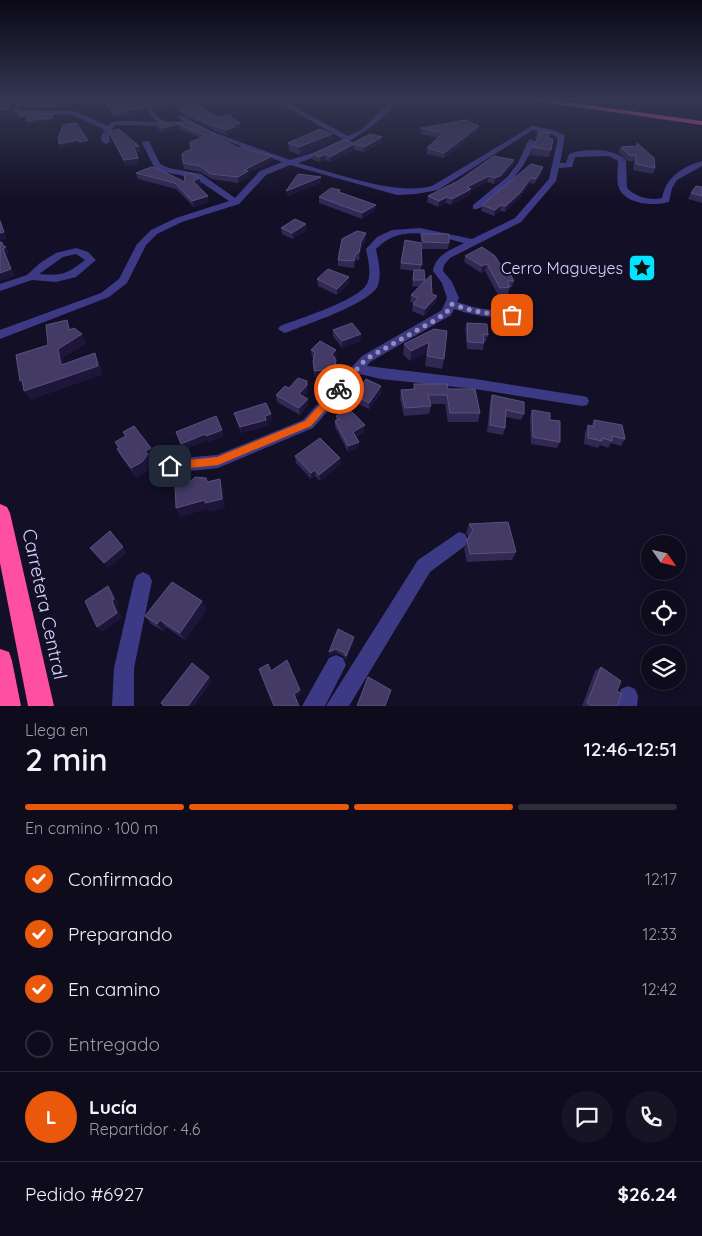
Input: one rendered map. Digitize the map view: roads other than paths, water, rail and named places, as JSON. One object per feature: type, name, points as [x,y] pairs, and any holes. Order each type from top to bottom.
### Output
[{"type":"highway","name":"Carretera Central","points":[[0,513],[41,706]]},
{"type":"highway","points":[[0,661],[8,706]]},
{"type":"street","points":[[106,142],[107,133]]},
{"type":"street","points":[[214,133],[290,163],[396,192],[423,192],[435,188],[524,133]]},
{"type":"street","points":[[338,133],[349,139]]},
{"type":"street","points":[[0,335],[105,295],[123,281],[142,244],[154,232],[179,220],[236,202],[263,173],[318,154],[358,133]]},
{"type":"street","points":[[170,466],[218,461],[308,424],[366,359],[447,312],[453,298],[447,282],[438,271],[439,264],[446,256],[518,220],[528,212],[553,179],[562,137],[552,133]]},
{"type":"street","points":[[146,143],[157,165],[167,170],[198,176],[236,202]]},
{"type":"street","points":[[476,207],[502,187],[519,170],[530,146],[508,143]]},
{"type":"street","points":[[556,166],[569,165],[572,156],[577,154],[615,155],[622,160],[623,188],[625,192],[639,199],[658,202],[666,200],[668,188],[674,178],[702,162]]},
{"type":"street","points":[[284,329],[352,302],[372,286],[375,271],[371,249],[376,242],[392,232],[418,230],[475,243]]},
{"type":"street","points":[[0,288],[31,277],[56,279],[72,275],[91,260],[87,254],[67,252],[42,266],[31,277]]},
{"type":"street","points":[[451,304],[472,312],[493,315],[512,315],[523,310]]},
{"type":"street","points":[[357,369],[381,374],[475,384],[582,401]]},
{"type":"street","points":[[337,706],[424,566],[459,540]]},
{"type":"street","points":[[123,706],[124,668],[142,581]]},
{"type":"street","points":[[313,706],[336,665]]},
{"type":"place","name":"Cerro Magueyes","points":[[642,268]]}]
